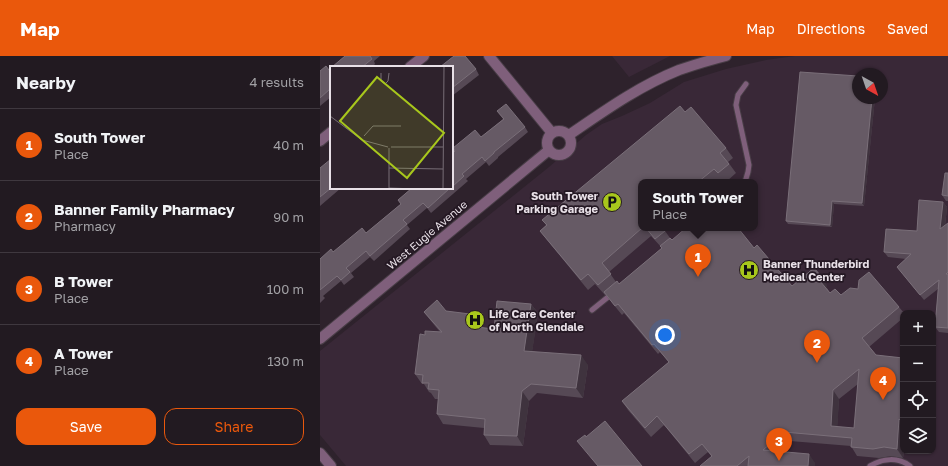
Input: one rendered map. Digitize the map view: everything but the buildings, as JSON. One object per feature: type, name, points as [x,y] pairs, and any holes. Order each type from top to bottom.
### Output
[{"type":"street","points":[[411,66],[424,56]]},
{"type":"street","points":[[489,56],[552,133]]},
{"type":"street","points":[[569,135],[620,100],[655,82],[680,70],[726,56]]},
{"type":"street","points":[[555,131],[562,131],[569,135],[571,145],[568,152],[558,155],[554,154],[547,147],[547,139],[555,131]]},
{"type":"street","points":[[320,142],[330,133]]},
{"type":"street","name":"West Eugie Avenue","points":[[320,339],[549,150]]},
{"type":"street","points":[[320,454],[331,466]]},
{"type":"lane","points":[[746,84],[738,95],[736,105],[749,165],[746,179]]},
{"type":"lane","points":[[592,310],[619,288]]},
{"type":"lane","points":[[870,466],[881,461],[895,460],[902,461],[910,466]]},
{"type":"shaded area","points":[[612,56],[670,56],[629,77]]},
{"type":"shaded area","name":"Banner Thunderbird Medical Center","points":[[795,56],[948,56],[948,466],[346,466],[320,435],[320,351],[549,167],[586,135],[602,124],[650,103],[684,82],[726,69],[766,60]]},
{"type":"place","name":"South Tower Parking Garage","points":[[612,202]]},
{"type":"place","name":"Banner Thunderbird Medical Center","points":[[749,270]]},
{"type":"place","name":"South Tower","points":[[698,277]]},
{"type":"place","name":"Life Care Center of North Glendale","points":[[475,320]]},
{"type":"place","name":"Banner Family Pharmacy","points":[[817,363]]},
{"type":"place","name":"A Tower","points":[[883,400]]},
{"type":"place","name":"B Tower","points":[[779,461]]}]
